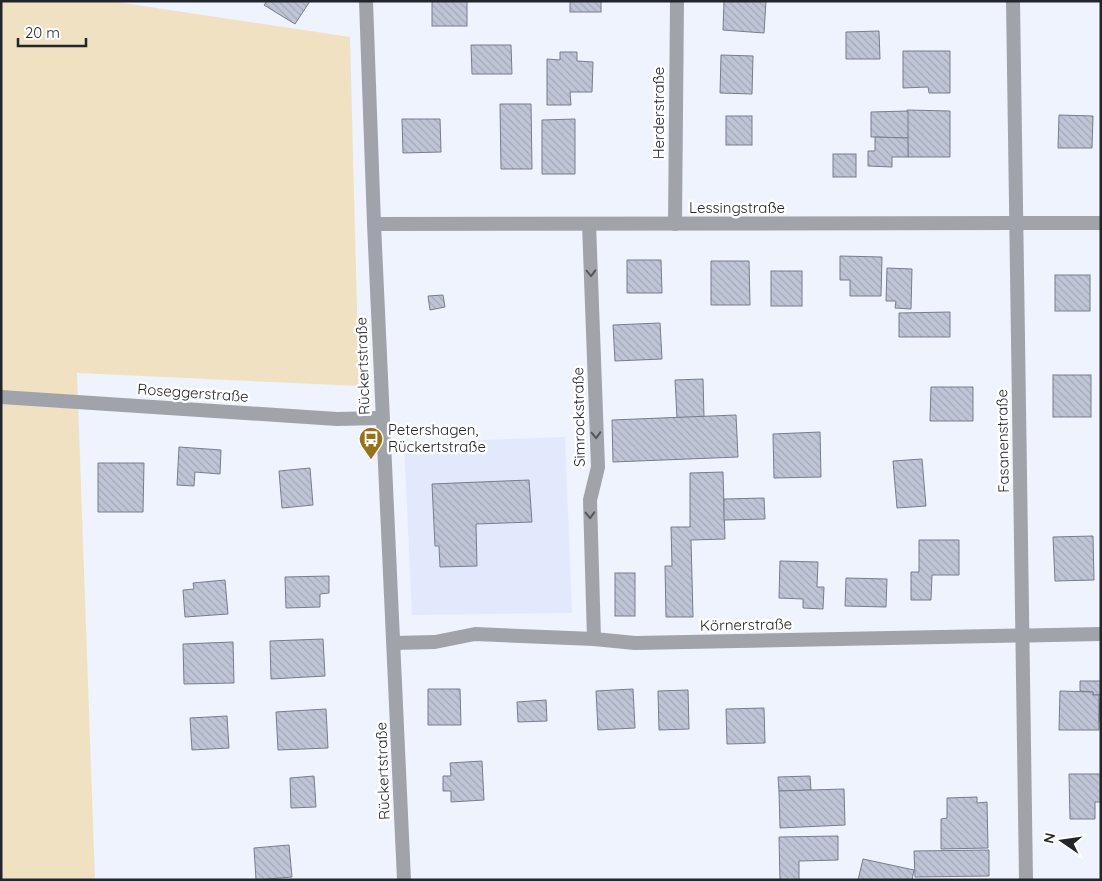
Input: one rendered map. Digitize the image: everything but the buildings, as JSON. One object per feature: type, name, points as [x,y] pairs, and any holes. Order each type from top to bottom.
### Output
[{"type":"street","name":"Rückertstraße","points":[[366,1],[382,418],[404,880]]},
{"type":"street","name":"Herderstraße","points":[[675,224],[676,1]]},
{"type":"street","name":"Fasanenstraße","points":[[1013,1],[1015,223],[1024,636],[1026,880]]},
{"type":"street","name":"Lessingstraße","points":[[374,224],[1101,223]]},
{"type":"street","name":"Simrockstraße","points":[[589,224],[598,467],[590,500],[594,639]]},
{"type":"street","name":"Roseggerstraße","points":[[1,397],[336,419],[382,418]]},
{"type":"street","name":"Körnerstraße","points":[[394,643],[435,642],[476,634],[594,639],[635,643],[1101,634]]},
{"type":"shaded area","points":[[1,1],[110,1],[350,37],[359,386],[77,373],[95,880],[1,880]]},
{"type":"shaded area","points":[[565,437],[572,613],[412,615],[404,443]]},
{"type":"place","name":"Petershagen, Rückertstraße","points":[[371,460]]}]
